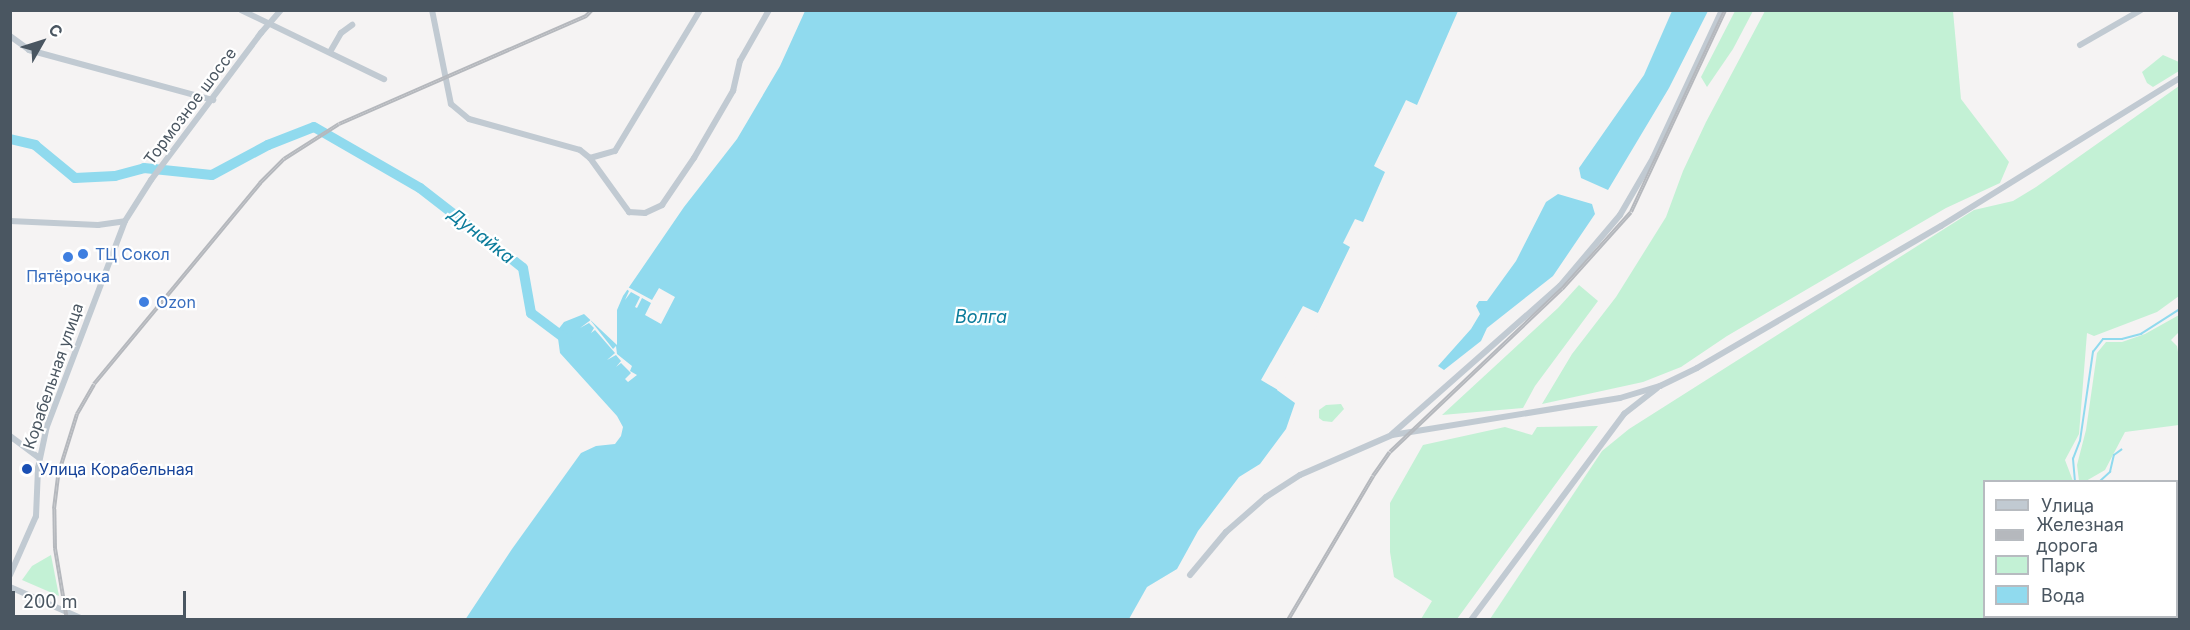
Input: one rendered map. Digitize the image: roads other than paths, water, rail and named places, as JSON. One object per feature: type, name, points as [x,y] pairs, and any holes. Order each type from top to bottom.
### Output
[{"type":"street","points":[[241,10],[384,80]]},
{"type":"street","name":"Тормозное шоссе","points":[[124,221],[151,180],[268,24],[281,10]]},
{"type":"street","points":[[432,10],[451,104],[469,119],[580,150],[590,158],[629,212],[645,213],[662,205],[694,158],[732,91],[740,61],[769,10]]},
{"type":"street","points":[[590,158],[615,151],[700,10]]},
{"type":"street","points":[[1392,435],[1560,286],[1620,215],[1653,158],[1722,10]]},
{"type":"street","points":[[2080,45],[2141,10]]},
{"type":"street","points":[[330,52],[341,33],[352,25]]},
{"type":"street","points":[[10,36],[29,50],[213,99]]},
{"type":"street","points":[[1190,574],[1226,532],[1266,497],[1300,475],[1392,435],[1620,398],[1660,386],[1697,369],[1941,226],[2180,78]]},
{"type":"street","points":[[10,221],[98,225],[124,221]]},
{"type":"street","name":"Корабельная улица","points":[[10,575],[36,516],[39,459],[56,401],[124,221]]},
{"type":"street","points":[[1471,620],[1624,414],[1660,386]]},
{"type":"street","points":[[10,436],[39,459]]},
{"type":"street","points":[[10,587],[85,620]]},
{"type":"water","name":"Волга","points":[[805,11],[1461,11],[1349,255],[1277,390],[1295,403],[1286,429],[1260,464],[1239,477],[1198,531],[1177,569],[1147,587],[1129,619],[465,620],[512,549],[581,453],[596,446],[615,444],[621,436],[623,427],[617,416],[560,353],[557,331],[564,322],[584,314],[617,345],[617,310],[623,296],[684,207],[737,139],[780,66]]},
{"type":"water","points":[[1672,11],[1708,11],[1669,88],[1608,190],[1581,178],[1579,168],[1644,75]]},
{"type":"water","points":[[1558,194],[1592,204],[1595,214],[1553,276],[1487,328],[1481,341],[1444,370],[1438,366],[1471,329],[1480,314],[1476,306],[1479,301],[1487,301],[1516,261],[1546,202]]},
{"type":"waterway","name":"Дунайка","points":[[10,139],[35,145],[75,178],[115,176],[144,168],[212,175],[268,145],[314,127],[420,188],[523,268],[531,313],[567,340]]},
{"type":"waterway","points":[[2075,480],[2073,459],[2080,441],[2093,352],[2103,339],[2122,339],[2141,334],[2180,309]]},
{"type":"waterway","points":[[2101,480],[2110,472],[2114,455],[2121,450]]},
{"type":"railway","points":[[67,620],[55,548],[54,509],[58,475],[77,414],[94,384],[260,183],[284,159],[339,124],[586,16],[592,10]]},
{"type":"railway","points":[[1288,620],[1373,476],[1390,452],[1562,289],[1631,212],[1725,10]]},
{"type":"place","name":"ТЦ Сокол","points":[[83,254]]},
{"type":"place","name":"Пятёрочка","points":[[68,257]]},
{"type":"place","name":"Ozon","points":[[144,302]]},
{"type":"place","name":"Улица Корабельная","points":[[27,469]]}]
